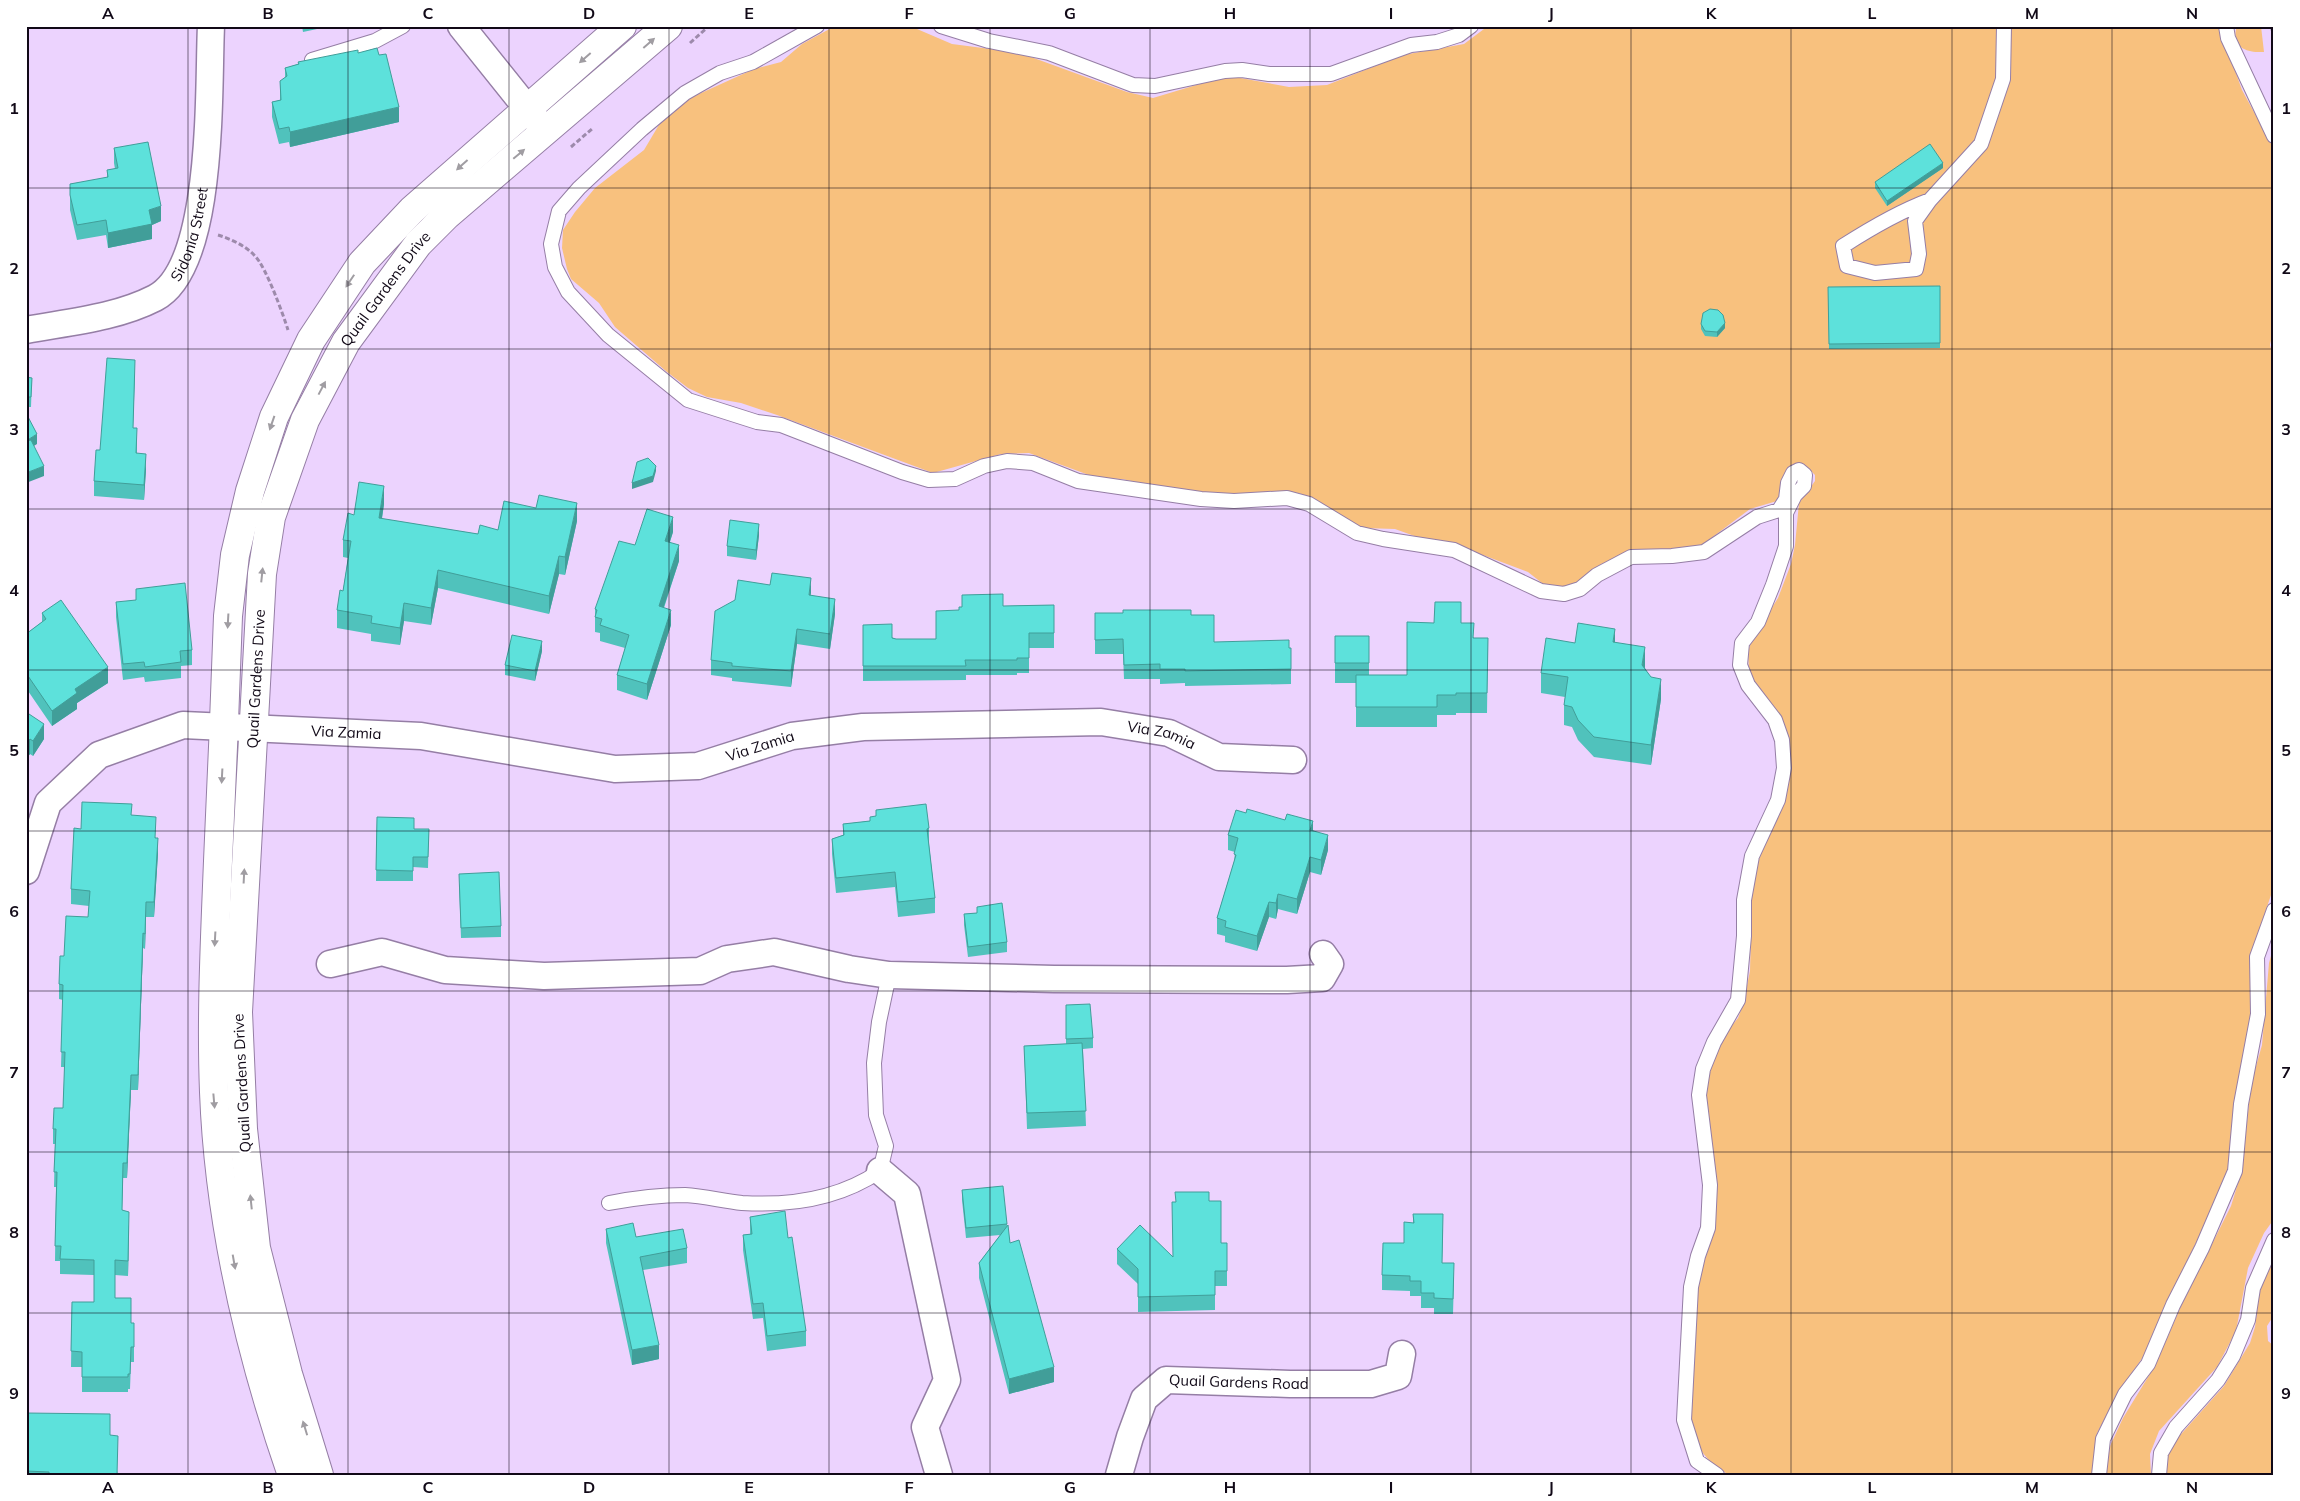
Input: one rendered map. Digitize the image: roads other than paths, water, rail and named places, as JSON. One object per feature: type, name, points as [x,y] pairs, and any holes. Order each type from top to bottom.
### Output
[{"type":"main road","name":"Quail Gardens Drive","points":[[292,1475],[250,1341],[234,1263],[223,1190],[214,1094],[212,998],[228,616],[235,555],[250,491],[274,417],[307,349],[362,263],[412,210],[622,26]]},
{"type":"main road","name":"Quail Gardens Drive","points":[[319,1475],[288,1374],[256,1248],[243,1129],[238,1012],[262,574],[270,527],[305,420],[346,342],[418,244],[447,215],[668,26]]},
{"type":"street","name":"Sidonia Street","points":[[26,330],[115,314],[157,297],[177,278],[196,232],[204,189],[211,26]]},
{"type":"street","points":[[461,26],[545,131]]},
{"type":"street","name":"Via Zamia","points":[[26,871],[48,803],[99,755],[183,724],[224,728],[421,736],[615,768],[698,766],[792,736],[863,727],[1102,722],[1169,734],[1219,757],[1293,760]]},
{"type":"street","points":[[330,964],[382,952],[445,970],[544,976],[700,971],[727,958],[774,952],[850,969],[889,975],[1054,979],[1287,980],[1322,978],[1330,964],[1323,954]]},
{"type":"street","points":[[880,1171],[907,1194],[947,1380],[925,1427],[939,1475]]},
{"type":"street","name":"Quail Gardens Road","points":[[1119,1475],[1144,1399],[1166,1380],[1371,1384],[1398,1376],[1402,1354]]},
{"type":"lane","points":[[312,60],[375,41],[402,26]]},
{"type":"lane","points":[[817,26],[753,62],[720,73],[685,93],[642,129],[579,188],[559,211],[551,244],[555,267],[568,292],[608,335],[688,400],[758,422],[781,425],[902,472],[929,480],[955,479],[984,466],[1007,461],[1034,463],[1078,481],[1201,499],[1234,502],[1287,498],[1309,504],[1357,533],[1454,550],[1541,591],[1564,594],[1580,589],[1597,575],[1630,557],[1672,556],[1704,552],[1756,517],[1779,510],[1786,500],[1788,483],[1793,473],[1799,470],[1805,475],[1804,486],[1795,494],[1786,513],[1786,546],[1773,586],[1758,622],[1742,643],[1740,665],[1748,684],[1775,720],[1782,740],[1784,768],[1778,800],[1752,856],[1744,900],[1744,936],[1738,1000],[1714,1042],[1703,1069],[1699,1095],[1710,1185],[1708,1228],[1698,1256],[1691,1287],[1684,1420],[1697,1461],[1717,1475]]},
{"type":"lane","points":[[940,26],[989,41],[1049,53],[1133,85],[1155,86],[1225,70],[1242,70],[1269,74],[1332,74],[1404,47],[1437,42],[1459,35],[1471,26]]},
{"type":"lane","points":[[1930,200],[1894,215],[1843,246],[1847,266],[1875,273],[1916,269],[1918,254],[1915,221],[1930,200],[1981,144],[2003,79],[2004,26]]},
{"type":"lane","points":[[2226,26],[2228,38],[2274,136]]},
{"type":"lane","points":[[2099,1475],[2103,1439],[2124,1394],[2148,1364],[2173,1305],[2202,1248],[2236,1170],[2241,1104],[2258,1014],[2257,957],[2274,910]]},
{"type":"lane","points":[[609,1203],[647,1196],[686,1195],[742,1203],[806,1201],[834,1194],[861,1184],[880,1171],[886,1146],[876,1115],[874,1063],[879,1022],[889,975]]},
{"type":"lane","points":[[2158,1475],[2161,1453],[2176,1427],[2218,1380],[2233,1356],[2248,1320],[2253,1288],[2274,1240]]}]
